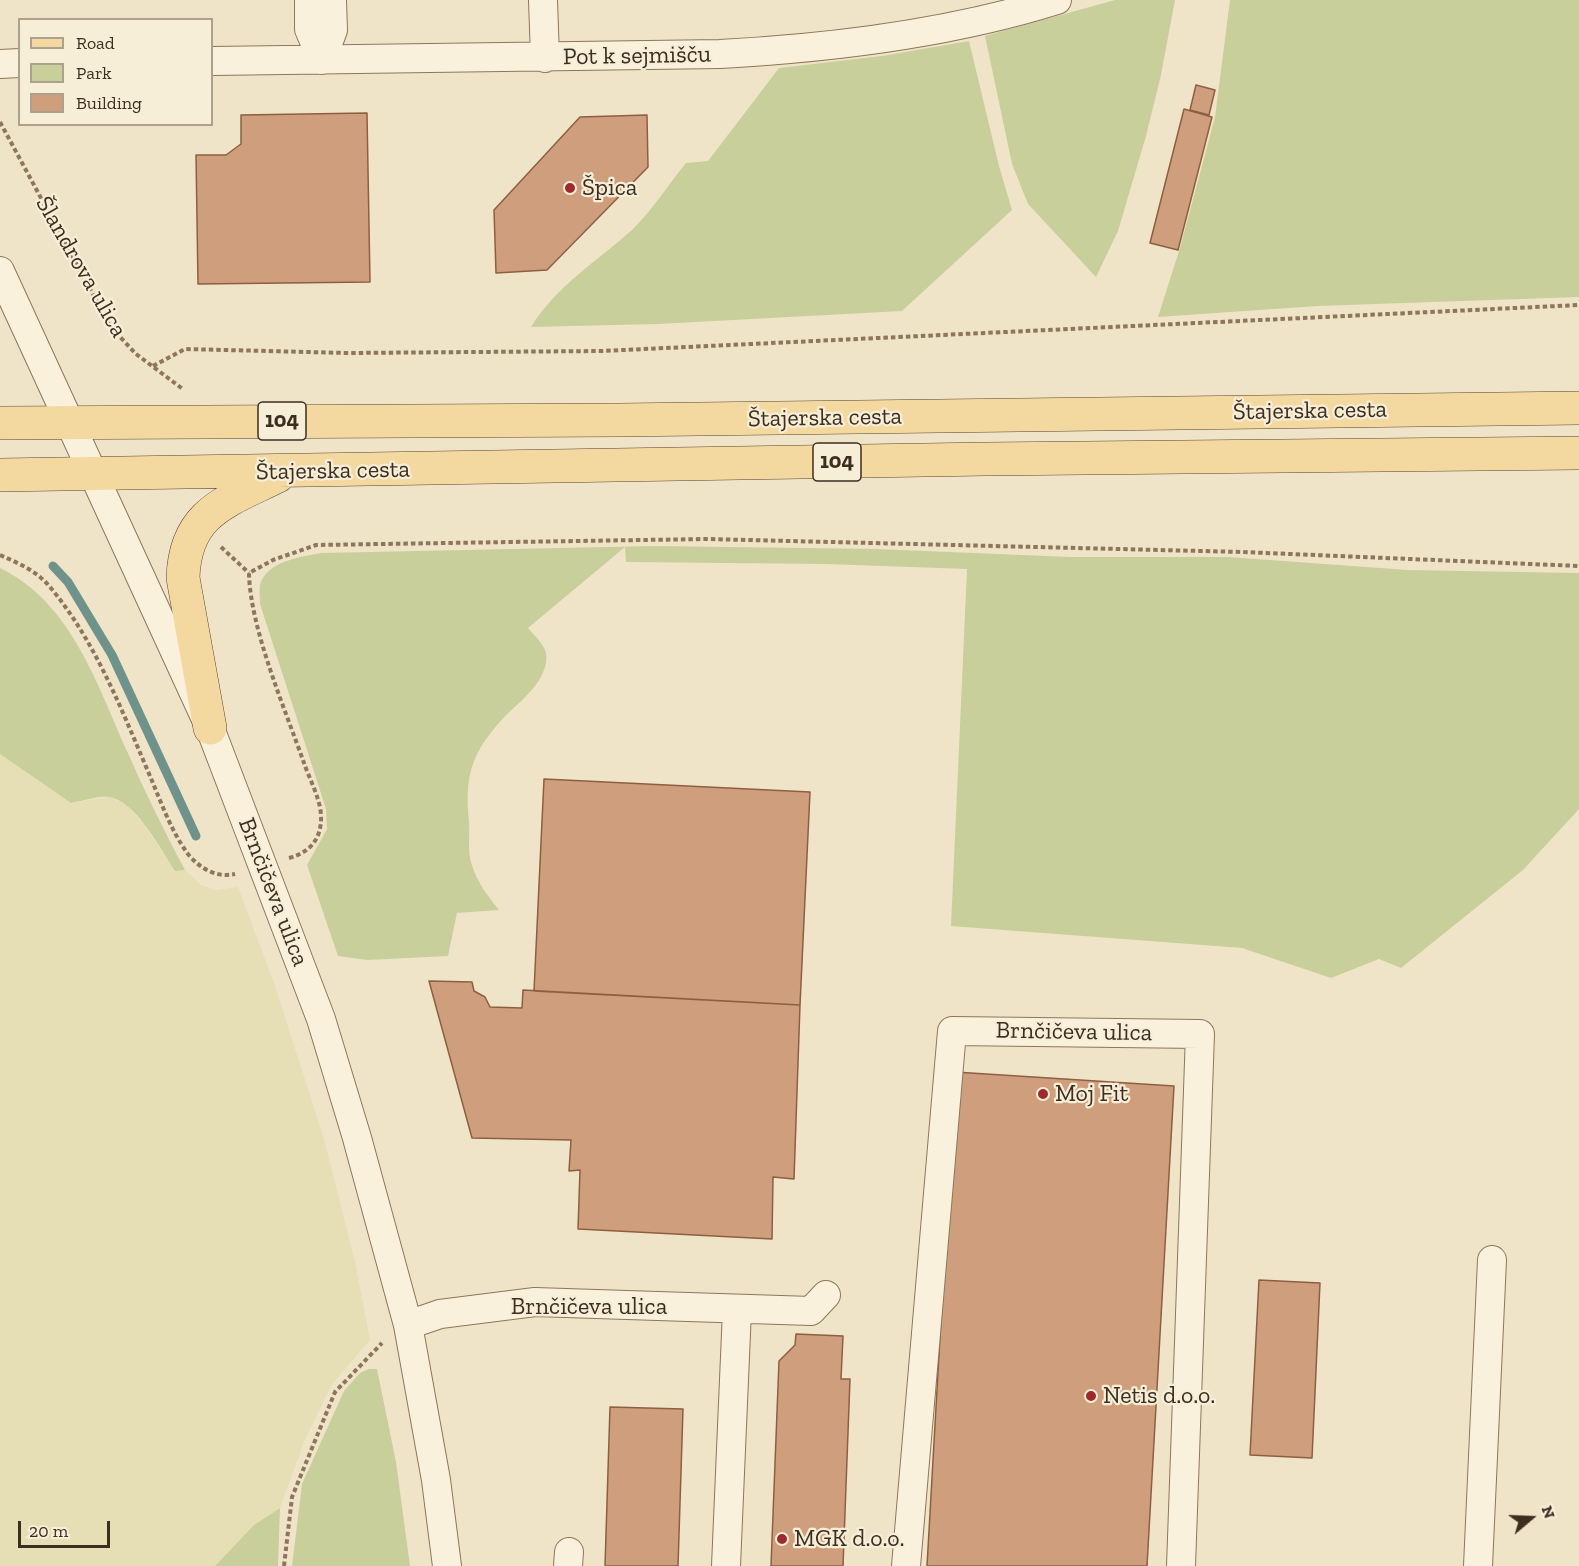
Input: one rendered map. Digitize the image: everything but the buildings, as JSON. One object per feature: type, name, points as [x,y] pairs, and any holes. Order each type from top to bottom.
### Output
[{"type":"main road","name":"Štajerska cesta","points":[[0,423],[619,420],[1579,408]]},
{"type":"main road","name":"Štajerska cesta","points":[[0,475],[974,459],[1579,453]]},
{"type":"main road","points":[[210,728],[183,578],[184,556],[191,533],[212,512],[227,501],[285,472]]},
{"type":"street","points":[[309,0],[309,29],[322,60]]},
{"type":"street","points":[[322,60],[333,30],[332,0]]},
{"type":"street","points":[[543,0],[544,57]]},
{"type":"street","name":"Pot k sejmišču","points":[[213,61],[544,57],[805,50],[899,36],[1028,4],[1057,0]]},
{"type":"street","points":[[0,64],[18,63]]},
{"type":"street","points":[[0,271],[95,475]]},
{"type":"street","name":"Brnčičeva ulica","points":[[95,475],[210,728],[251,869],[327,1041],[357,1138],[397,1331],[436,1480],[447,1566]]},
{"type":"street","name":"Brnčičeva ulica","points":[[906,1566],[952,1031],[1200,1034],[1181,1566]]},
{"type":"street","points":[[1478,1566],[1492,1260]]},
{"type":"street","name":"Brnčičeva ulica","points":[[397,1331],[441,1314],[535,1302],[811,1311],[826,1295]]},
{"type":"street","points":[[726,1566],[737,1310]]},
{"type":"path","name":"Šlandrova ulica","points":[[0,123],[110,326],[123,343],[186,392]]},
{"type":"path","points":[[153,366],[185,349],[348,353],[602,351],[1579,305]]},
{"type":"path","points":[[249,573],[273,560],[316,545],[707,539],[1242,552],[1579,566]]},
{"type":"path","points":[[0,555],[25,566],[48,584],[93,650],[169,820],[189,855],[209,872],[223,877],[304,854],[316,842],[321,812],[270,665],[249,592],[249,573],[215,542]]},
{"type":"path","points":[[388,1349],[397,1331]]},
{"type":"path","points":[[284,1566],[292,1497],[335,1392],[397,1331]]},
{"type":"shaded area","points":[[0,754],[71,803],[109,797],[127,805],[146,827],[175,871],[185,870],[201,885],[216,890],[238,887],[275,986],[324,1139],[355,1262],[370,1340],[331,1386],[304,1442],[280,1508],[254,1525],[215,1566],[0,1566]]},
{"type":"green space","points":[[1115,0],[1175,0],[1161,75],[1146,136],[1118,231],[1096,277],[1028,204],[1012,164],[985,36]]},
{"type":"green space","points":[[1230,0],[1579,0],[1579,297],[1318,306],[1158,317],[1180,248],[1215,117]]},
{"type":"green space","points":[[969,41],[1012,210],[902,311],[658,324],[531,327],[541,312],[565,286],[641,221],[686,163],[708,161],[779,68],[882,56]]},
{"type":"green space","points":[[655,546],[877,549],[1071,557],[1228,557],[1408,570],[1579,573],[1579,809],[1523,870],[1401,968],[1379,959],[1331,978],[1242,948],[951,926],[967,569],[825,564],[626,562],[625,547],[528,628],[546,652],[543,672],[533,689],[504,717],[475,758],[468,793],[470,858],[478,879],[499,910],[457,913],[448,956],[367,960],[338,956],[307,865],[327,829],[326,809],[260,604],[260,585],[269,570],[285,562],[321,553]]},
{"type":"green space","points":[[0,568],[25,583],[46,602],[79,647],[162,826],[185,870],[175,871],[155,839],[128,806],[108,797],[71,803],[0,754]]},
{"type":"green space","points":[[369,1369],[377,1369],[396,1462],[410,1566],[292,1566],[302,1484],[344,1391],[360,1373]]},
{"type":"green space","points":[[280,1508],[278,1566],[215,1566],[254,1525]]},
{"type":"waterway","points":[[53,566],[68,582],[112,655],[196,836]]},
{"type":"place","name":"Špica","points":[[570,188]]},
{"type":"place","name":"Moj Fit","points":[[1043,1094]]},
{"type":"place","name":"Netis d.o.o.","points":[[1091,1396]]},
{"type":"place","name":"MGK d.o.o.","points":[[782,1539]]}]
